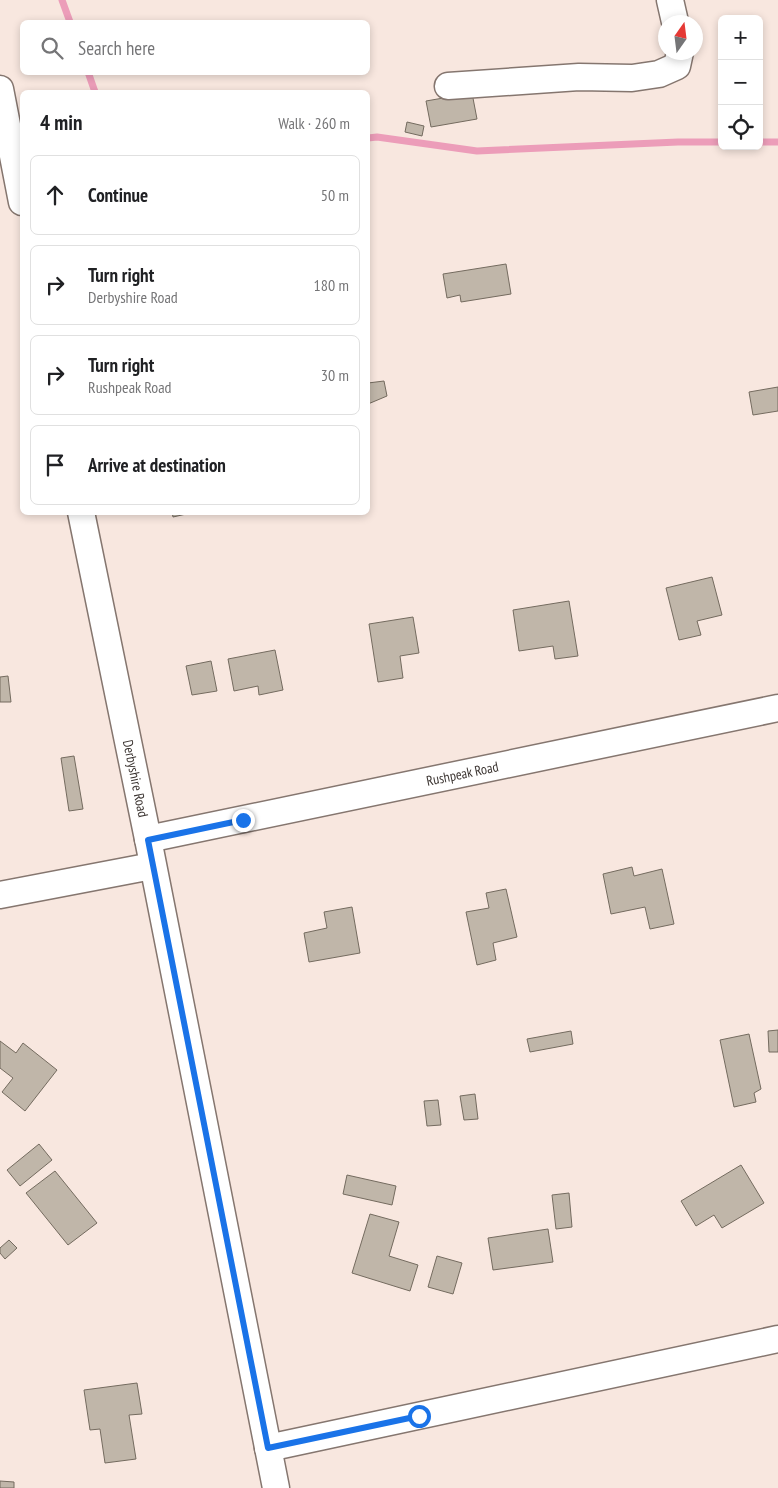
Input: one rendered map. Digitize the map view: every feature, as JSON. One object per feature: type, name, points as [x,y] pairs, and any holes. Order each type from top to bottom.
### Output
[{"type":"street","points":[[670,0],[673,15]]},
{"type":"street","points":[[448,86],[579,77],[632,78],[660,74],[676,66],[678,60]]},
{"type":"street","points":[[0,89],[5,138],[20,194]]},
{"type":"street","name":"Derbyshire Road","points":[[82,515],[276,1488]]},
{"type":"street","name":"Rushpeak Road","points":[[148,840],[778,708]]},
{"type":"street","points":[[0,895],[152,866]]},
{"type":"street","points":[[268,1448],[778,1339]]},
{"type":"building","points":[[472,93],[477,119],[431,127],[426,101]]},
{"type":"building","points":[[407,122],[424,126],[422,136],[405,132]]},
{"type":"building","points":[[506,264],[511,294],[461,302],[460,295],[447,298],[443,274]]},
{"type":"building","points":[[384,381],[387,396],[370,403],[370,383]]},
{"type":"building","points":[[778,387],[778,411],[753,415],[749,392]]},
{"type":"building","points":[[712,577],[722,615],[697,621],[701,635],[679,640],[666,588]]},
{"type":"building","points":[[569,601],[578,656],[555,659],[553,646],[519,651],[513,610]]},
{"type":"building","points":[[413,617],[419,653],[400,656],[403,678],[378,682],[369,624]]},
{"type":"building","points":[[275,650],[283,690],[259,695],[258,686],[234,691],[228,659]]},
{"type":"building","points":[[211,661],[217,691],[192,695],[186,666]]},
{"type":"building","points":[[8,676],[11,702],[0,702],[0,677]]},
{"type":"building","points":[[74,756],[83,809],[69,811],[61,758]]},
{"type":"building","points":[[632,867],[634,876],[662,869],[674,924],[650,929],[645,907],[611,914],[603,874]]},
{"type":"building","points":[[506,889],[517,937],[493,943],[496,960],[477,965],[466,912],[489,908],[486,893]]},
{"type":"building","points":[[352,907],[360,953],[309,962],[304,933],[327,928],[324,912]]},
{"type":"building","points":[[778,1030],[778,1052],[769,1052],[768,1031]]},
{"type":"building","points":[[571,1031],[573,1044],[530,1052],[527,1039]]},
{"type":"building","points":[[749,1034],[761,1089],[754,1093],[756,1102],[734,1107],[720,1040]]},
{"type":"building","points":[[0,1041],[16,1053],[23,1043],[57,1070],[25,1111],[2,1092],[13,1078],[0,1068]]},
{"type":"building","points":[[475,1094],[478,1119],[464,1120],[460,1096]]},
{"type":"building","points":[[438,1100],[441,1125],[427,1126],[424,1101]]},
{"type":"building","points":[[39,1144],[52,1160],[20,1186],[7,1170]]},
{"type":"building","points":[[741,1165],[764,1203],[722,1228],[714,1215],[696,1226],[681,1201]]},
{"type":"building","points":[[55,1171],[97,1223],[68,1245],[26,1193]]},
{"type":"building","points":[[347,1175],[396,1186],[392,1205],[343,1194]]},
{"type":"building","points":[[569,1193],[572,1227],[556,1229],[552,1195]]},
{"type":"building","points":[[370,1214],[399,1222],[389,1256],[418,1265],[410,1291],[352,1273]]},
{"type":"building","points":[[548,1229],[553,1262],[493,1270],[488,1238]]},
{"type":"building","points":[[9,1240],[17,1248],[5,1259],[0,1253],[0,1248]]},
{"type":"building","points":[[437,1256],[462,1263],[453,1294],[428,1287]]},
{"type":"building","points":[[137,1383],[142,1414],[129,1415],[136,1459],[105,1463],[100,1429],[90,1430],[84,1390]]},
{"type":"building","points":[[0,1481],[14,1482],[14,1488],[0,1488]]},
{"type":"waterway","points":[[62,0],[69,20]]},
{"type":"waterway","points":[[89,75],[94,90]]},
{"type":"waterway","points":[[370,138],[377,137],[477,151],[718,142]]},
{"type":"waterway","points":[[763,142],[778,142]]},
{"type":"route","points":[[243,820],[148,840],[268,1448],[419,1416]]}]
